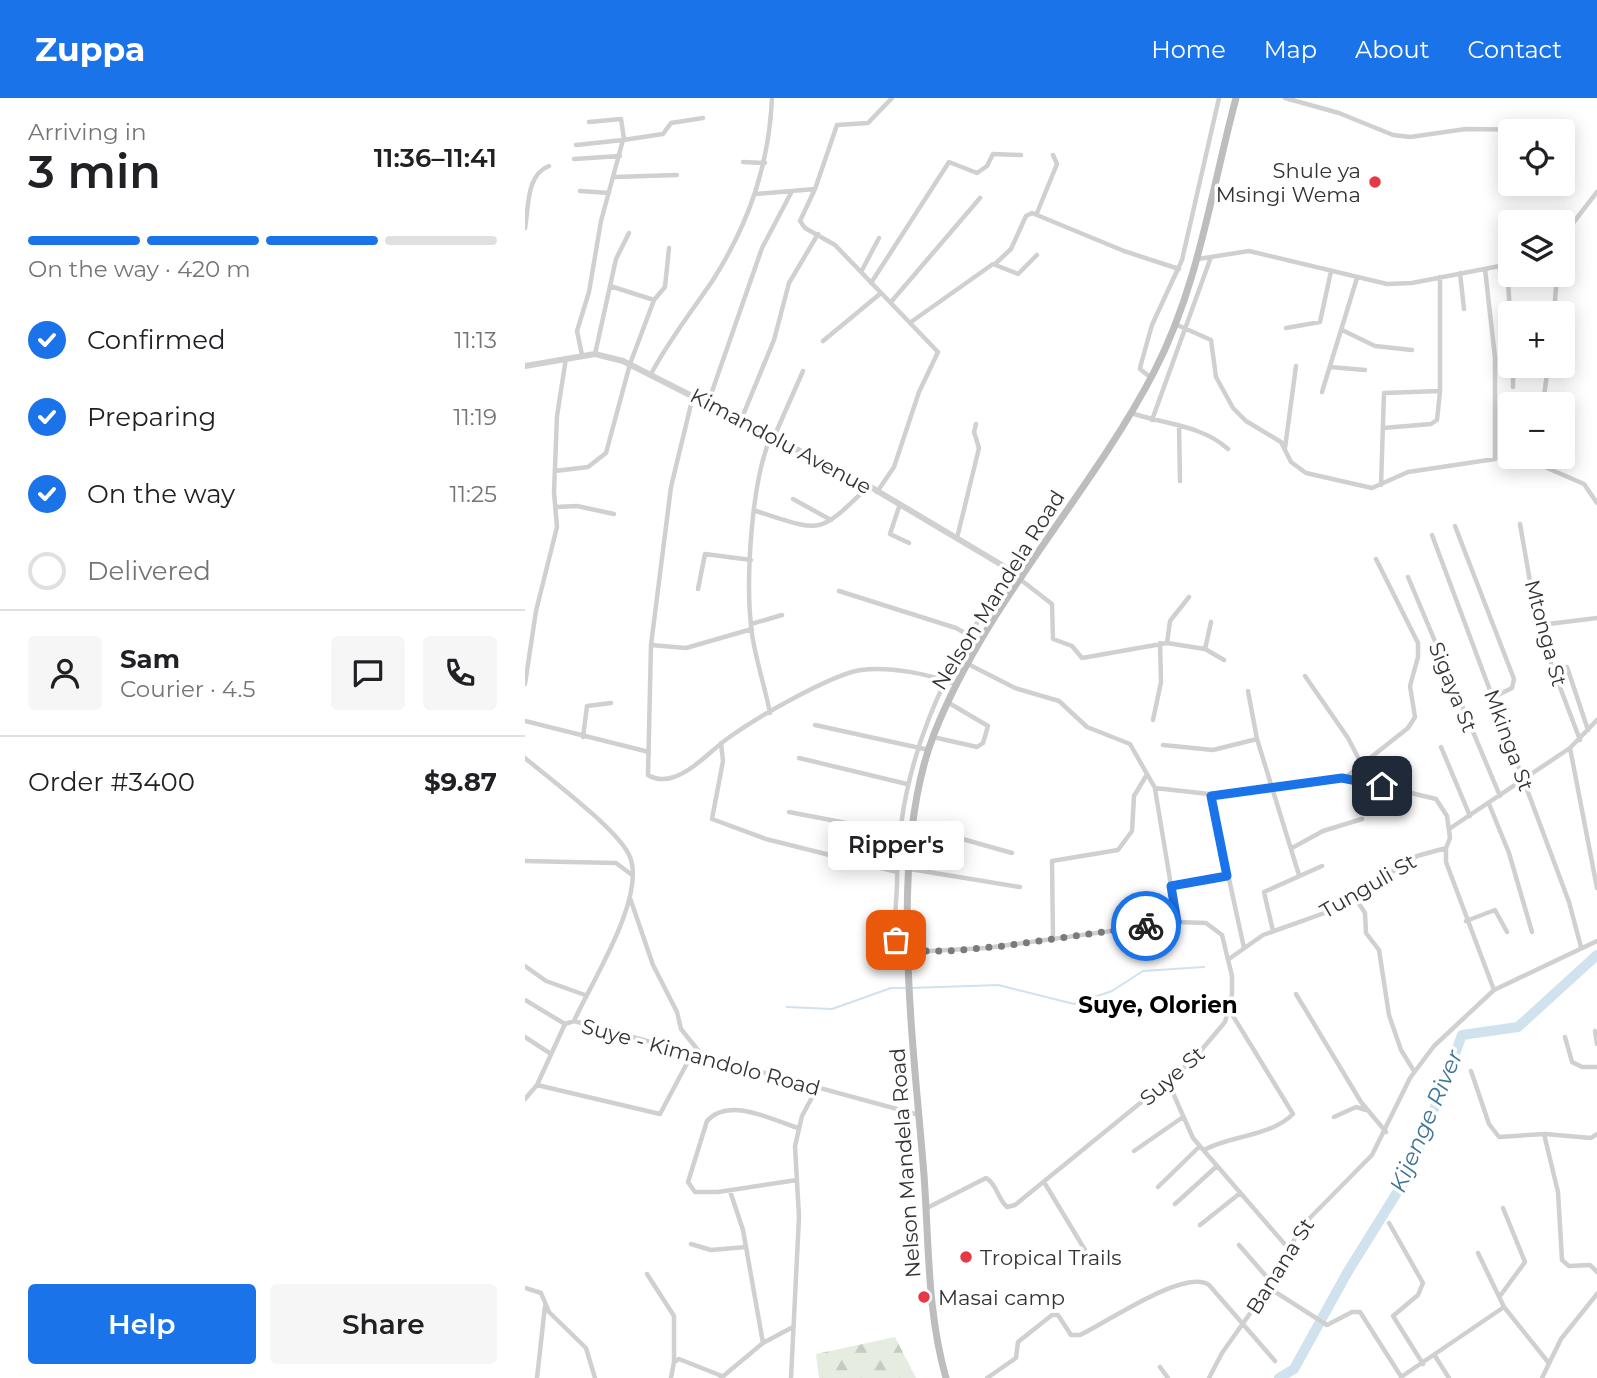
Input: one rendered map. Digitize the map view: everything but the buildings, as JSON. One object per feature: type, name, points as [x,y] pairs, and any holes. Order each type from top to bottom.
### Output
[{"type":"main road","name":"Nelson Mandela Road","points":[[946,1378],[933,1319],[910,975],[909,869],[913,825],[929,750],[948,702],[981,642],[1131,413],[1151,377],[1175,324],[1198,259],[1235,98]]},
{"type":"street","points":[[651,374],[664,348],[715,276],[756,194],[765,163],[772,98]]},
{"type":"street","points":[[877,492],[894,467],[919,392],[938,356],[936,348],[835,245],[805,228],[800,221],[815,189],[838,125],[868,123],[892,98]]},
{"type":"street","points":[[1151,377],[1140,369],[1140,364],[1152,326],[1179,269],[1194,218],[1204,157],[1219,98]]},
{"type":"street","points":[[1285,98],[1339,113],[1393,135],[1410,137],[1466,129],[1498,129]]},
{"type":"street","points":[[576,145],[663,134],[671,123],[703,118]]},
{"type":"street","points":[[582,355],[576,335],[623,140],[621,119],[589,122]]},
{"type":"street","points":[[871,283],[949,162],[976,173],[987,166],[993,154],[1021,155]]},
{"type":"street","points":[[1037,213],[1057,164],[1053,155]]},
{"type":"street","points":[[574,159],[620,156]]},
{"type":"street","points":[[743,162],[765,163]]},
{"type":"street","points":[[525,228],[532,181],[538,172],[549,166]]},
{"type":"street","points":[[614,177],[677,175]]},
{"type":"street","points":[[756,194],[815,189]]},
{"type":"street","points":[[580,191],[609,193]]},
{"type":"street","points":[[1575,220],[1597,192]]},
{"type":"street","points":[[708,402],[762,248],[791,193]]},
{"type":"street","points":[[891,302],[980,198]]},
{"type":"street","points":[[911,323],[955,289],[995,264],[1011,248],[1027,214],[1037,213],[1124,251],[1179,269]]},
{"type":"street","points":[[595,354],[616,259],[629,233]]},
{"type":"street","points":[[741,420],[774,340],[793,274],[818,234]]},
{"type":"street","points":[[861,272],[879,239]]},
{"type":"street","points":[[555,471],[588,467],[603,457],[630,364],[654,300],[665,288],[669,248]]},
{"type":"street","points":[[1198,259],[1249,251],[1392,284],[1498,266]]},
{"type":"street","points":[[995,264],[1019,274],[1037,255]]},
{"type":"street","points":[[1152,420],[1211,256]]},
{"type":"street","points":[[1175,324],[1210,340],[1216,377],[1233,408],[1247,421],[1281,442],[1291,462],[1306,473],[1368,488],[1408,472],[1487,462],[1496,457],[1495,358],[1485,269]]},
{"type":"street","points":[[1286,328],[1320,322],[1331,271]]},
{"type":"street","points":[[1461,273],[1464,309]]},
{"type":"street","points":[[1383,428],[1436,423],[1440,391],[1440,277]]},
{"type":"street","points":[[1322,392],[1357,278]]},
{"type":"street","points":[[610,286],[654,300]]},
{"type":"street","points":[[823,341],[881,293]]},
{"type":"street","points":[[1342,330],[1375,346],[1412,350]]},
{"type":"street","name":"Kimandolu Avenue","points":[[525,366],[595,354],[630,364],[869,486],[1021,578]]},
{"type":"street","points":[[525,684],[536,611],[558,527],[555,471],[558,400],[567,357]]},
{"type":"street","points":[[1284,449],[1291,422],[1296,366]]},
{"type":"street","points":[[1330,367],[1365,370]]},
{"type":"street","points":[[770,713],[752,627],[751,559],[759,477],[772,437],[803,371]]},
{"type":"street","points":[[1513,378],[1513,387]]},
{"type":"street","points":[[1381,485],[1386,391],[1440,391]]},
{"type":"street","points":[[693,396],[671,487],[651,645],[648,775],[669,778],[693,766],[721,743],[770,713],[802,695],[859,670],[944,680],[957,685]]},
{"type":"street","points":[[1131,413],[1179,425],[1217,439],[1228,449]]},
{"type":"street","points":[[957,538],[979,445],[974,432],[976,424]]},
{"type":"street","points":[[1179,425],[1181,481]]},
{"type":"street","points":[[1550,469],[1587,485],[1597,503]]},
{"type":"street","points":[[756,511],[810,527],[820,527],[832,520],[869,486]]},
{"type":"street","points":[[793,499],[832,520]]},
{"type":"street","points":[[900,504],[890,534],[909,543]]},
{"type":"street","points":[[556,507],[577,506],[614,514]]},
{"type":"street","name":"Mtonga St","points":[[1520,524],[1540,625],[1555,677],[1580,740]]},
{"type":"street","points":[[1455,526],[1514,679],[1512,688],[1494,697]]},
{"type":"street","name":"Mkinga St","points":[[1432,535],[1569,902],[1581,947]]},
{"type":"street","points":[[698,589],[705,554],[751,559]]},
{"type":"street","points":[[1345,778],[1408,728],[1415,718],[1410,686],[1418,657],[1418,643],[1376,559]]},
{"type":"street","points":[[1011,570],[968,634],[944,680],[917,747],[898,833],[897,946],[900,951],[910,952],[986,948],[1177,922],[1213,925],[1222,935],[1229,959],[1232,976],[1230,1011],[1293,1114],[1273,1126],[1202,1148],[1159,1187]]},
{"type":"street","points":[[1021,578],[1052,604],[1053,639],[1072,646],[1082,658],[1167,643],[1205,649],[1224,660]]},
{"type":"street","name":"Sigaya St","points":[[1408,578],[1500,796]]},
{"type":"street","points":[[839,591],[968,634],[981,642]]},
{"type":"street","points":[[1167,643],[1170,621],[1189,597]]},
{"type":"street","points":[[651,645],[686,648],[782,615]]},
{"type":"street","points":[[1540,625],[1597,618]]},
{"type":"street","points":[[1205,649],[1211,622]]},
{"type":"street","points":[[1153,720],[1161,682],[1160,643]]},
{"type":"street","points":[[968,664],[1025,692],[1059,701],[1087,727],[1130,744],[1155,788],[1177,922]]},
{"type":"street","points":[[1567,667],[1588,731]]},
{"type":"street","points":[[1305,677],[1348,738],[1362,765]]},
{"type":"street","points":[[1248,691],[1257,739],[1299,875]]},
{"type":"street","points":[[933,737],[977,747],[983,743],[988,726],[948,702]]},
{"type":"street","points":[[583,737],[587,706],[611,703]]},
{"type":"street","points":[[1449,829],[1525,781],[1570,748],[1597,720]]},
{"type":"street","points":[[525,721],[649,752]]},
{"type":"street","points":[[815,725],[929,750]]},
{"type":"street","points":[[1163,745],[1216,750],[1257,739]]},
{"type":"street","points":[[721,743],[724,755],[712,819],[766,839],[897,872]]},
{"type":"street","points":[[1441,747],[1470,816]]},
{"type":"street","points":[[1570,748],[1597,888]]},
{"type":"street","points":[[525,758],[622,844],[629,855],[632,876],[629,895],[614,939],[574,1021]]},
{"type":"street","points":[[799,758],[907,784]]},
{"type":"street","points":[[1053,939],[1052,861],[1118,850],[1132,831],[1134,796],[1146,776]]},
{"type":"street","points":[[1155,788],[1211,796],[1345,778],[1430,796],[1444,808],[1449,829],[1446,862],[1494,990]]},
{"type":"street","points":[[1211,796],[1244,948]]},
{"type":"street","points":[[1489,804],[1509,853],[1532,932]]},
{"type":"street","points":[[789,811],[898,833]]},
{"type":"street","points":[[1292,848],[1323,831],[1362,819]]},
{"type":"street","points":[[913,825],[1012,853]]},
{"type":"street","name":"Tunguli St","points":[[1229,959],[1273,931],[1330,911],[1417,856],[1446,848]]},
{"type":"street","points":[[525,862],[615,863],[632,876]]},
{"type":"street","points":[[1273,931],[1264,892],[1322,866]]},
{"type":"street","points":[[909,869],[1020,887]]},
{"type":"street","points":[[1171,886],[1227,876]]},
{"type":"street","points":[[629,895],[653,965],[678,1014],[681,1029],[701,1055]]},
{"type":"street","points":[[1354,896],[1365,913],[1366,933],[1379,950],[1389,1015],[1401,1050],[1414,1071]]},
{"type":"street","points":[[1466,921],[1495,910],[1507,932]]},
{"type":"street","name":"Banana St","points":[[1209,1378],[1217,1362],[1271,1286],[1288,1248],[1304,1222],[1364,1165],[1386,1132],[1414,1071],[1459,1021],[1494,990],[1597,941]]},
{"type":"street","points":[[525,966],[545,981],[585,995]]},
{"type":"street","points":[[1296,994],[1367,1111],[1386,1132]]},
{"type":"street","points":[[525,1000],[565,1024]]},
{"type":"street","name":"Suye St","points":[[926,1208],[981,1178],[989,1179],[1003,1203],[1010,1207],[1168,1082],[1204,1048],[1225,1023],[1230,1011]]},
{"type":"street","name":"Suye - Kimandolo Road","points":[[525,1099],[537,1086],[565,1024],[574,1021],[920,1115]]},
{"type":"street","points":[[1595,1031],[1597,1044]]},
{"type":"street","points":[[525,1037],[551,1054]]},
{"type":"street","points":[[1565,1037],[1572,1062],[1582,1067],[1597,1067]]},
{"type":"street","points":[[537,1086],[660,1114],[692,1052]]},
{"type":"street","points":[[1471,1070],[1489,1124],[1499,1137],[1544,1134],[1591,1138],[1597,1134]]},
{"type":"street","points":[[1168,1082],[1183,1117],[1202,1148],[1288,1248]]},
{"type":"street","points":[[791,1378],[799,1217],[798,1128],[817,1088]]},
{"type":"street","points":[[1334,1117],[1356,1107],[1367,1111]]},
{"type":"street","points":[[797,1180],[730,1191],[695,1192],[689,1187],[689,1177],[710,1116],[735,1109],[798,1128]]},
{"type":"street","points":[[1134,1151],[1183,1117]]},
{"type":"street","points":[[1544,1134],[1558,1192],[1562,1260],[1569,1266],[1590,1265],[1597,1272]]},
{"type":"street","points":[[1175,1204],[1217,1166]]},
{"type":"street","points":[[1044,1182],[1084,1250]]},
{"type":"street","points":[[730,1191],[746,1247],[763,1343]]},
{"type":"street","points":[[1200,1225],[1239,1194]]},
{"type":"street","points":[[1500,1297],[1525,1262],[1503,1208]]},
{"type":"street","points":[[1389,1223],[1423,1283],[1418,1295],[1393,1316],[1423,1364]]},
{"type":"street","points":[[691,1244],[711,1250],[746,1247]]},
{"type":"street","points":[[1239,1245],[1271,1286],[1325,1324],[1352,1312],[1360,1312],[1401,1378],[1503,1307]]},
{"type":"street","points":[[1478,1253],[1503,1307],[1548,1362]]},
{"type":"street","points":[[647,1274],[674,1316],[674,1362],[671,1378]]},
{"type":"street","points":[[987,1378],[1016,1358],[1018,1342],[1052,1315],[1058,1315],[1071,1335],[1080,1335],[1186,1282],[1201,1280],[1209,1285],[1275,1361]]},
{"type":"street","points":[[525,1288],[541,1293],[553,1317],[586,1348],[595,1378]]},
{"type":"street","points":[[1542,1378],[1548,1362],[1577,1317],[1597,1294]]},
{"type":"street","points":[[537,1378],[545,1304]]},
{"type":"street","points":[[674,1362],[683,1359],[722,1377],[763,1343],[792,1328]]},
{"type":"street","points":[[1435,1356],[1449,1378]]},
{"type":"street","points":[[1160,1367],[1168,1378]]},
{"type":"green space","points":[[895,1337],[916,1378],[819,1378],[816,1354]]},
{"type":"waterway","name":"Kijenge River","points":[[1279,1378],[1294,1369],[1347,1273],[1411,1170],[1462,1035],[1518,1027],[1597,955]]},
{"type":"waterway","points":[[911,988],[998,985],[1074,1004],[1112,991],[1143,971],[1204,967]]},
{"type":"waterway","points":[[787,1007],[832,1009],[891,988],[905,988]]},
{"type":"way so far","points":[[896,940],[900,951],[949,951],[1146,926]]},
{"type":"place","name":"Shule ya Msingi Wema","points":[[1375,182]]},
{"type":"place","name":"Ripper's","points":[[896,940]]},
{"type":"place","name":"Tropical Trails","points":[[966,1257]]},
{"type":"place","name":"Masai camp","points":[[924,1297]]},
{"type":"district","name":"Suye, Olorien","points":[[1158,1005]]},
{"type":"route","points":[[1146,926],[1177,922],[1171,886],[1227,876],[1211,796],[1227,796],[1301,782],[1342,778],[1382,786]]}]
